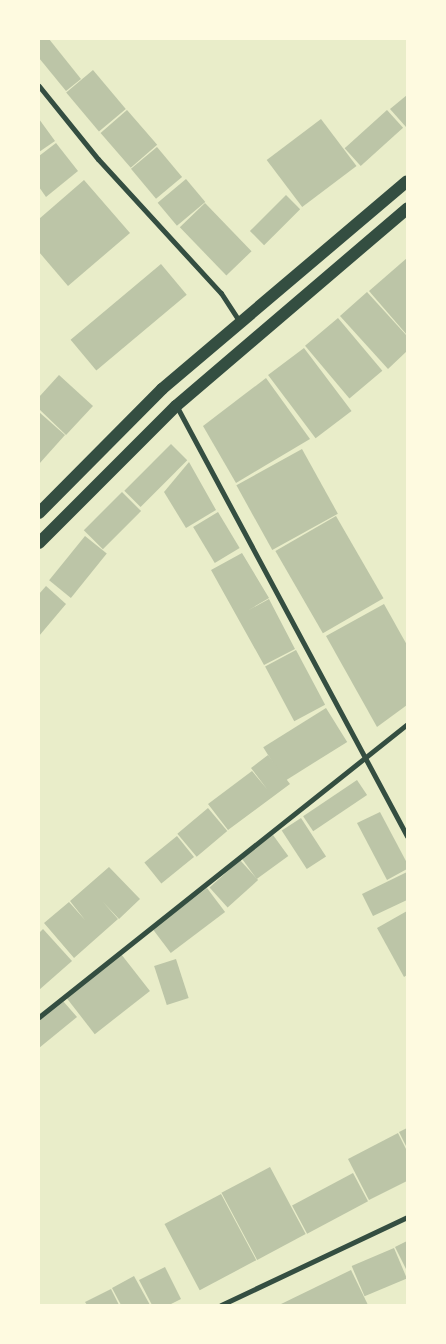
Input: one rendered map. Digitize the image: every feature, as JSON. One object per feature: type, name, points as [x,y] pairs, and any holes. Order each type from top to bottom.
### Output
[{"type":"main road","points":[[39,513],[162,389],[407,181]]},
{"type":"main road","points":[[39,542],[176,406],[407,209]]},
{"type":"street","points":[[39,86],[98,159],[221,293],[240,321]]},
{"type":"street","points":[[176,406],[407,836]]},
{"type":"street","points":[[39,1017],[407,724]]},
{"type":"street","points":[[221,1305],[407,1217]]},
{"type":"building","points":[[39,39],[49,39],[81,79],[66,91],[39,58]]},
{"type":"building","points":[[93,70],[126,109],[99,132],[66,92]]},
{"type":"building","points":[[407,95],[407,126],[406,127],[390,109]]},
{"type":"building","points":[[127,110],[157,145],[131,168],[101,133]]},
{"type":"building","points":[[387,110],[403,128],[361,166],[345,148]]},
{"type":"building","points":[[39,119],[55,141],[39,152]]},
{"type":"building","points":[[321,119],[357,166],[302,207],[267,160]]},
{"type":"building","points":[[56,143],[78,171],[46,197],[39,187],[39,156]]},
{"type":"building","points":[[157,147],[182,177],[156,199],[131,169]]},
{"type":"building","points":[[186,179],[205,202],[177,226],[158,203]]},
{"type":"building","points":[[84,180],[130,233],[68,286],[39,252],[39,219]]},
{"type":"building","points":[[286,195],[300,209],[264,245],[250,231]]},
{"type":"building","points":[[205,203],[252,251],[226,276],[180,227]]},
{"type":"building","points":[[407,258],[407,335],[369,291]]},
{"type":"building","points":[[161,264],[187,295],[96,370],[71,340]]},
{"type":"building","points":[[367,292],[407,336],[407,351],[388,369],[340,316]]},
{"type":"building","points":[[338,318],[382,371],[349,398],[305,346]]},
{"type":"building","points":[[304,348],[352,411],[316,438],[268,375]]},
{"type":"building","points":[[59,375],[93,406],[66,435],[39,409],[39,397]]},
{"type":"building","points":[[266,378],[310,439],[236,483],[203,426]]},
{"type":"building","points":[[39,412],[65,435],[39,464]]},
{"type":"building","points":[[171,444],[187,460],[141,507],[124,491]]},
{"type":"building","points":[[302,449],[338,514],[272,550],[236,485]]},
{"type":"building","points":[[189,462],[216,510],[186,528],[164,492]]},
{"type":"building","points":[[122,492],[141,511],[103,549],[84,530]]},
{"type":"building","points":[[218,512],[240,548],[215,563],[193,527]]},
{"type":"building","points":[[336,516],[384,598],[323,633],[275,551]]},
{"type":"building","points":[[85,536],[107,554],[71,598],[49,580]]},
{"type":"building","points":[[242,553],[269,598],[247,611],[269,599],[295,649],[264,665],[211,570]]},
{"type":"building","points":[[46,586],[66,604],[39,636],[39,594]]},
{"type":"building","points":[[384,604],[407,645],[407,705],[377,727],[326,636]]},
{"type":"building","points":[[296,650],[325,705],[294,721],[265,666]]},
{"type":"building","points":[[326,708],[347,742],[284,781],[263,747]]},
{"type":"building","points":[[268,755],[290,784],[228,830],[208,804],[252,771],[267,789],[251,768]]},
{"type":"building","points":[[357,780],[367,795],[313,831],[303,816]]},
{"type":"building","points":[[208,808],[227,831],[197,857],[177,834]]},
{"type":"building","points":[[380,812],[407,863],[407,869],[387,880],[357,823]]},
{"type":"building","points":[[301,818],[326,857],[307,869],[282,831]]},
{"type":"building","points":[[273,835],[288,856],[257,879],[241,858]]},
{"type":"building","points":[[177,836],[194,857],[161,883],[144,862]]},
{"type":"building","points":[[240,860],[258,880],[228,907],[210,887]]},
{"type":"building","points":[[109,867],[140,899],[119,919],[103,902],[118,919],[74,958],[44,923],[69,902],[85,920],[70,901]]},
{"type":"building","points":[[407,872],[407,900],[373,916],[362,894]]},
{"type":"building","points":[[207,888],[225,912],[171,953],[153,929]]},
{"type":"building","points":[[407,911],[407,975],[404,977],[377,928]]},
{"type":"building","points":[[43,929],[72,961],[39,990],[39,933]]},
{"type":"building","points":[[121,954],[150,991],[95,1034],[66,997]]},
{"type":"building","points":[[176,959],[189,998],[167,1005],[154,966]]},
{"type":"building","points":[[63,1001],[77,1017],[39,1048],[39,1020]]},
{"type":"building","points":[[407,1128],[407,1148],[399,1132]]},
{"type":"building","points":[[398,1133],[407,1151],[407,1181],[369,1200],[348,1159]]},
{"type":"building","points":[[270,1167],[306,1234],[257,1260],[221,1193]]},
{"type":"building","points":[[353,1173],[368,1201],[307,1234],[292,1205]]},
{"type":"building","points":[[221,1194],[256,1260],[200,1290],[164,1224]]},
{"type":"building","points":[[407,1241],[407,1271],[395,1247]]},
{"type":"building","points":[[394,1248],[407,1278],[365,1296],[352,1266]]},
{"type":"building","points":[[165,1267],[181,1299],[169,1305],[152,1305],[139,1280]]},
{"type":"building","points":[[351,1270],[368,1305],[279,1305]]},
{"type":"building","points":[[134,1276],[150,1305],[121,1305],[112,1288]]},
{"type":"building","points":[[111,1289],[119,1305],[87,1305],[85,1302]]}]
